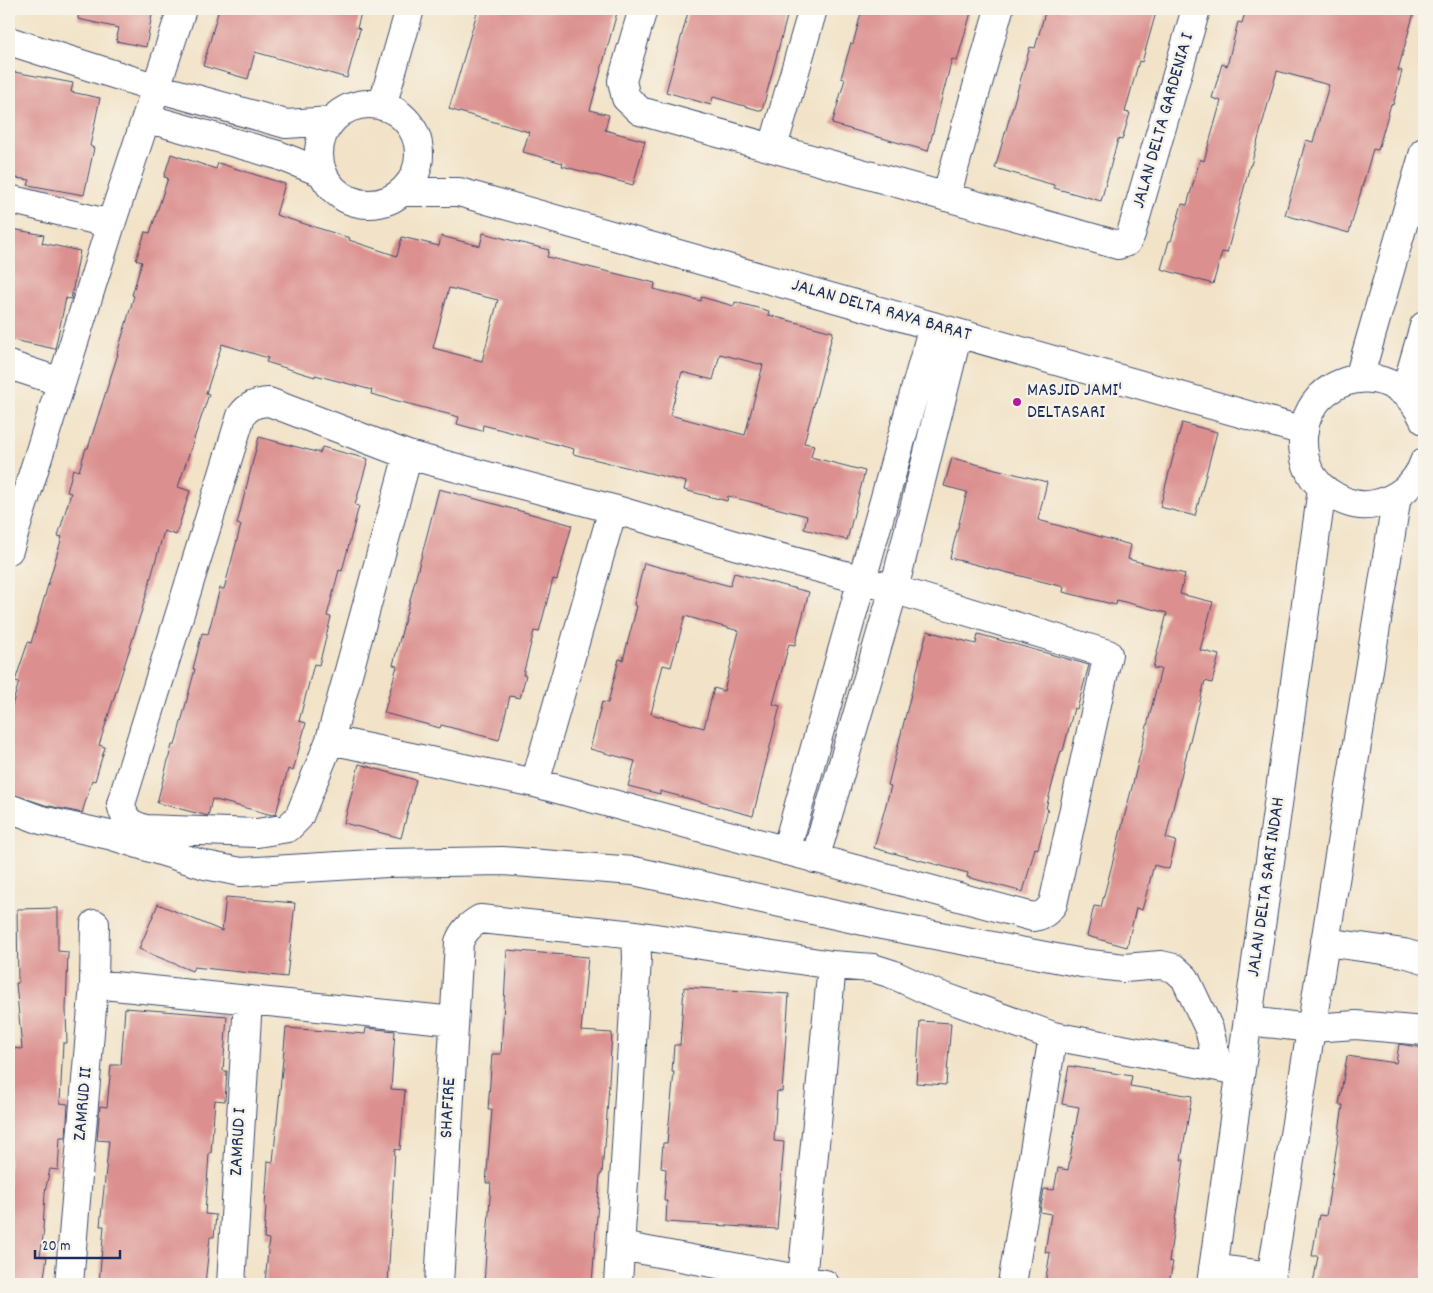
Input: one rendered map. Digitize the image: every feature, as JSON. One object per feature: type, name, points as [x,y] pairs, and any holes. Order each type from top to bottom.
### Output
[{"type":"street","points":[[10,538],[182,9]]},
{"type":"street","points":[[382,106],[410,9]]},
{"type":"street","points":[[643,9],[622,81],[626,98],[640,110],[946,197],[999,9]]},
{"type":"street","points":[[773,147],[813,9]]},
{"type":"street","name":"JALAN DELTA GARDENIA I","points":[[946,197],[1118,245],[1127,242],[1131,234],[1196,9]]},
{"type":"street","points":[[9,41],[157,88],[286,124],[331,121]]},
{"type":"street","points":[[363,104],[382,106],[399,114],[411,128],[418,145],[419,158],[412,179],[402,192],[389,200],[373,204],[358,203],[343,197],[331,186],[323,173],[319,155],[322,137],[331,121],[346,110],[363,104]]},
{"type":"street","points":[[146,118],[278,155],[323,173]]},
{"type":"street","points":[[1359,378],[1424,152]]},
{"type":"street","name":"JALAN DELTA RAYA BARAT","points":[[419,158],[459,192]]},
{"type":"street","name":"JALAN DELTA RAYA BARAT","points":[[402,192],[459,192],[1304,431]]},
{"type":"street","points":[[9,199],[111,224]]},
{"type":"street","points":[[786,851],[933,326]]},
{"type":"street","points":[[1405,392],[1424,326]]},
{"type":"street","points":[[815,859],[894,589],[958,333]]},
{"type":"street","points":[[9,365],[61,382]]},
{"type":"street","points":[[1415,481],[1387,501],[1371,505],[1354,504],[1339,499],[1322,489],[1306,464],[1302,448],[1304,431],[1307,415],[1316,401],[1328,390],[1343,382],[1359,378],[1375,379],[1391,384],[1405,392],[1416,405],[1424,420]]},
{"type":"street","points":[[330,740],[535,784],[1033,916],[1041,916],[1053,904],[1108,654],[863,580],[613,509],[408,455],[269,402],[248,406],[241,416],[121,804],[124,817],[130,824],[144,829],[257,833],[288,828],[299,817],[304,809],[330,740],[408,455]]},
{"type":"street","points":[[1212,1276],[1270,1280],[1325,942],[1415,481]]},
{"type":"street","name":"JALAN DELTA SARI INDAH","points":[[1212,1276],[1229,1069],[1248,1021],[1322,489]]},
{"type":"street","points":[[535,784],[613,509]]},
{"type":"street","points":[[9,808],[41,820],[109,835],[204,865],[241,872],[387,863],[503,861],[634,872],[882,925],[1082,964],[1124,968],[1161,966],[1174,968],[1184,978],[1229,1069]]},
{"type":"street","name":"SHAFIRE","points":[[439,1284],[459,942],[463,933],[471,924],[480,919],[636,935]]},
{"type":"street","name":"ZAMRUD II","points":[[70,1284],[94,984],[95,924]]},
{"type":"street","points":[[618,1284],[637,958],[636,935],[832,964],[873,968],[892,974],[931,992],[1053,1036],[1229,1069]]},
{"type":"street","points":[[1325,942],[1404,953],[1424,959]]},
{"type":"street","points":[[621,1246],[814,1282],[832,964]]},
{"type":"street","points":[[94,984],[454,1021]]},
{"type":"street","name":"ZAMRUD I","points":[[231,1284],[248,1000]]},
{"type":"street","points":[[1248,1021],[1312,1028],[1356,1025],[1424,1031]]},
{"type":"street","points":[[1012,1284],[1053,1036]]},
{"type":"building","points":[[79,9],[153,9],[146,47],[116,41],[119,28],[78,19]]},
{"type":"building","points":[[219,9],[362,9],[357,28],[360,29],[347,78],[255,52],[248,79],[203,66]]},
{"type":"building","points":[[478,9],[618,9],[590,110],[609,115],[605,130],[645,141],[633,185],[562,166],[563,163],[523,152],[529,132],[449,109]]},
{"type":"building","points":[[689,9],[789,9],[762,111],[713,97],[711,105],[666,92]]},
{"type":"building","points":[[862,9],[972,9],[957,61],[952,59],[928,151],[832,124],[845,79],[841,78],[851,43],[853,44]]},
{"type":"building","points":[[1046,9],[1157,9],[1142,62],[1139,61],[1125,112],[1130,113],[1122,140],[1118,139],[1101,201],[1054,188],[1054,185],[995,168],[1030,47],[1035,48]]},
{"type":"building","points":[[1246,9],[1415,9],[1398,70],[1402,71],[1393,105],[1391,104],[1378,150],[1373,149],[1349,233],[1285,215],[1306,140],[1313,142],[1329,85],[1277,71],[1227,253],[1222,252],[1213,284],[1161,269],[1182,204],[1187,205],[1200,159],[1204,161],[1221,101],[1212,98],[1222,64],[1227,66],[1238,22],[1242,23]]},
{"type":"building","points":[[9,71],[73,83],[71,92],[100,98],[90,146],[94,148],[84,195],[28,185],[30,180],[9,177]]},
{"type":"building","points":[[171,154],[216,169],[218,163],[285,184],[276,215],[350,238],[349,240],[397,256],[402,237],[439,246],[441,236],[480,246],[483,233],[549,250],[547,257],[655,283],[654,289],[701,301],[701,297],[734,306],[735,302],[769,311],[768,315],[833,332],[804,443],[814,445],[811,457],[865,471],[847,540],[804,529],[807,516],[728,496],[727,501],[684,490],[686,482],[573,454],[574,449],[483,425],[482,431],[457,424],[459,417],[371,394],[372,390],[315,375],[315,377],[266,362],[268,358],[222,344],[206,393],[209,394],[178,487],[190,491],[176,535],[164,531],[141,613],[99,745],[105,747],[95,781],[92,780],[82,813],[45,805],[9,793],[9,715],[19,682],[15,681],[28,642],[31,643],[62,537],[58,536],[71,493],[67,492],[73,469],[79,471],[86,448],[88,448],[118,354],[142,262],[136,260],[145,232],[150,233],[168,178],[164,177]],"holes":[[[449,288],[498,300],[482,361],[433,348]],[[720,354],[763,365],[745,435],[670,415],[682,372],[713,380]]]},
{"type":"building","points":[[12,229],[44,235],[42,243],[80,251],[71,299],[66,298],[55,349],[9,339],[9,246]]},
{"type":"building","points":[[1182,423],[1217,432],[1195,516],[1160,507]]},
{"type":"building","points":[[259,437],[320,453],[322,447],[368,459],[355,505],[359,506],[342,571],[339,570],[327,616],[331,617],[319,665],[314,664],[299,721],[306,723],[293,771],[288,769],[276,814],[272,815],[212,799],[208,816],[157,803],[172,745],[175,745],[195,669],[193,669],[202,633],[208,634],[220,588],[224,589],[241,525],[237,524]]},
{"type":"building","points":[[952,458],[1047,482],[1038,520],[1131,545],[1128,559],[1185,574],[1180,594],[1213,602],[1200,650],[1219,655],[1212,683],[1205,681],[1166,838],[1176,841],[1169,869],[1154,865],[1142,910],[1136,908],[1127,947],[1087,936],[1094,906],[1101,907],[1132,787],[1161,669],[1153,668],[1167,613],[1117,600],[1116,605],[1063,592],[1064,587],[950,558],[967,492],[944,486]]},
{"type":"building","points":[[439,489],[572,525],[557,580],[553,579],[539,632],[534,631],[523,675],[526,675],[520,698],[510,696],[499,740],[441,725],[440,728],[384,713],[397,666],[393,665]]},
{"type":"building","points":[[644,563],[730,586],[734,573],[809,592],[795,645],[789,644],[773,704],[780,706],[753,816],[660,791],[660,794],[628,786],[635,761],[590,749],[602,702],[608,703],[619,659],[623,660],[637,606],[634,605]],"holes":[[[685,616],[739,631],[724,691],[714,688],[704,728],[651,714],[663,665],[671,667]]]},
{"type":"building","points":[[927,631],[976,644],[978,634],[1089,665],[1077,709],[1074,708],[1063,751],[1061,751],[1046,808],[1048,809],[1038,849],[1035,848],[1023,892],[967,877],[968,873],[874,848],[891,786],[888,785]]},
{"type":"building","points":[[359,764],[416,780],[401,838],[344,823]]},
{"type":"building","points":[[226,897],[295,903],[287,977],[194,967],[192,971],[139,949],[158,904],[222,931]]},
{"type":"building","points":[[58,908],[58,951],[68,952],[67,1043],[63,1043],[60,1103],[68,1104],[66,1137],[60,1137],[58,1170],[50,1169],[45,1192],[44,1230],[40,1256],[47,1257],[43,1284],[9,1284],[9,1082],[11,1048],[22,1049],[16,983],[18,983],[17,909]]},
{"type":"building","points":[[507,950],[588,957],[581,1031],[612,1033],[605,1147],[602,1174],[600,1174],[592,1284],[484,1284],[491,1183],[486,1183],[492,1110],[488,1110],[492,1054],[501,1054]]},
{"type":"building","points":[[684,987],[789,994],[782,1092],[777,1091],[774,1141],[784,1142],[777,1229],[666,1222],[667,1201],[664,1201],[666,1169],[661,1168],[663,1143],[667,1143],[674,1072],[672,1072],[674,1045],[680,1045]]},
{"type":"building","points":[[125,1008],[227,1016],[223,1071],[227,1071],[225,1101],[215,1100],[211,1153],[209,1153],[205,1214],[216,1215],[214,1237],[210,1237],[205,1284],[99,1284],[104,1226],[100,1226],[109,1141],[97,1140],[100,1106],[107,1107],[111,1065],[121,1065]]},
{"type":"building","points":[[920,1021],[951,1023],[946,1085],[916,1083]]},
{"type":"building","points":[[286,1028],[365,1034],[366,1028],[395,1031],[391,1089],[405,1090],[400,1150],[395,1149],[388,1284],[265,1284],[269,1239],[264,1238],[268,1161],[273,1162]]},
{"type":"building","points":[[1399,1044],[1424,1048],[1424,1284],[1313,1284],[1318,1256],[1312,1256],[1319,1215],[1326,1216],[1343,1105],[1339,1105],[1347,1056],[1396,1063]]},
{"type":"building","points":[[1069,1066],[1132,1076],[1130,1086],[1192,1096],[1181,1160],[1184,1160],[1169,1261],[1173,1262],[1169,1284],[1045,1284],[1050,1253],[1045,1252],[1051,1214],[1040,1212],[1044,1189],[1054,1190],[1058,1168],[1068,1170],[1079,1107],[1062,1104]]},
{"type":"place","name":"MASJID JAMI' DELTASARI","points":[[1017,402]]}]
